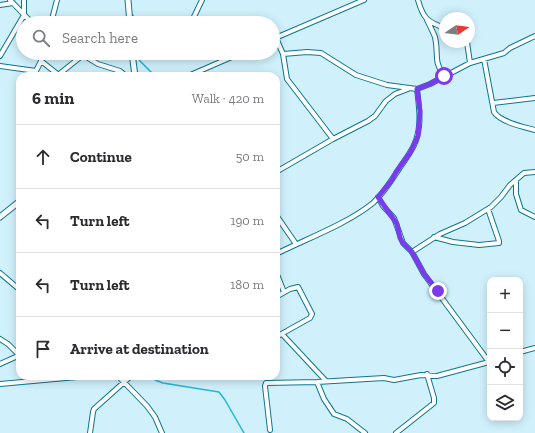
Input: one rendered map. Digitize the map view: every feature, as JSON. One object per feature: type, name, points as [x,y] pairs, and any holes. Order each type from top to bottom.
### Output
[{"type":"street","points":[[24,0],[24,15]]},
{"type":"street","points":[[53,16],[57,0]]},
{"type":"street","points":[[128,0],[129,16]]},
{"type":"street","points":[[194,16],[202,0]]},
{"type":"street","points":[[280,36],[353,2],[364,0]]},
{"type":"street","points":[[418,0],[422,13],[434,36],[438,68],[444,76]]},
{"type":"street","points":[[0,5],[11,1],[24,15]]},
{"type":"street","points":[[427,20],[439,26]]},
{"type":"street","points":[[0,56],[16,29]]},
{"type":"street","points":[[283,54],[307,52],[321,53],[356,75],[387,85],[417,89],[430,84],[470,63],[504,53],[510,48],[535,36]]},
{"type":"street","points":[[469,48],[470,63]]},
{"type":"street","points":[[280,49],[283,54],[287,79],[333,139]]},
{"type":"street","points":[[484,59],[492,103],[496,116],[503,120],[535,130]]},
{"type":"street","points":[[63,72],[77,60]]},
{"type":"street","points":[[91,60],[98,64],[121,72]]},
{"type":"street","points":[[133,60],[134,72]]},
{"type":"street","points":[[197,72],[225,60]]},
{"type":"street","points":[[0,66],[36,71],[42,61],[55,72]]},
{"type":"street","points":[[280,170],[368,121],[375,116],[386,100],[395,94],[411,88]]},
{"type":"street","points":[[280,252],[344,221],[366,207],[378,197],[392,180],[410,153],[418,136],[420,117],[417,89]]},
{"type":"street","points":[[492,103],[535,98]]},
{"type":"street","points":[[412,252],[434,237],[464,223],[488,209],[524,172],[535,172]]},
{"type":"street","points":[[516,180],[516,194],[521,210],[535,217]]},
{"type":"street","points":[[378,197],[397,224],[400,238],[403,243],[412,252],[424,274],[487,358]]},
{"type":"street","points":[[0,217],[16,204]]},
{"type":"street","points":[[434,237],[453,242],[479,245],[499,243],[500,241],[488,209]]},
{"type":"street","points":[[280,221],[296,244]]},
{"type":"street","points":[[0,273],[16,287]]},
{"type":"street","points":[[280,282],[284,292]]},
{"type":"street","points":[[280,294],[298,287],[312,314],[310,318],[282,334],[326,381]]},
{"type":"street","points":[[0,339],[16,352]]},
{"type":"street","points":[[523,351],[535,348]]},
{"type":"street","points":[[0,364],[16,357]]},
{"type":"street","points":[[270,430],[265,384],[384,378],[394,380],[427,374],[437,376],[487,362]]},
{"type":"street","points":[[396,433],[434,403],[427,374]]},
{"type":"street","points":[[0,384],[44,380]]},
{"type":"street","points":[[90,433],[94,409],[126,380]]},
{"type":"street","points":[[124,382],[147,406],[155,417],[162,433]]},
{"type":"street","points":[[317,382],[324,399],[334,414],[347,419],[365,433]]},
{"type":"waterway","points":[[140,60],[151,72]]},
{"type":"waterway","points":[[155,380],[163,383],[219,392],[244,433]]},
{"type":"route","points":[[438,291],[424,274],[412,252],[403,243],[394,218],[378,197],[392,180],[410,153],[418,136],[420,111],[417,89],[444,76]]}]
